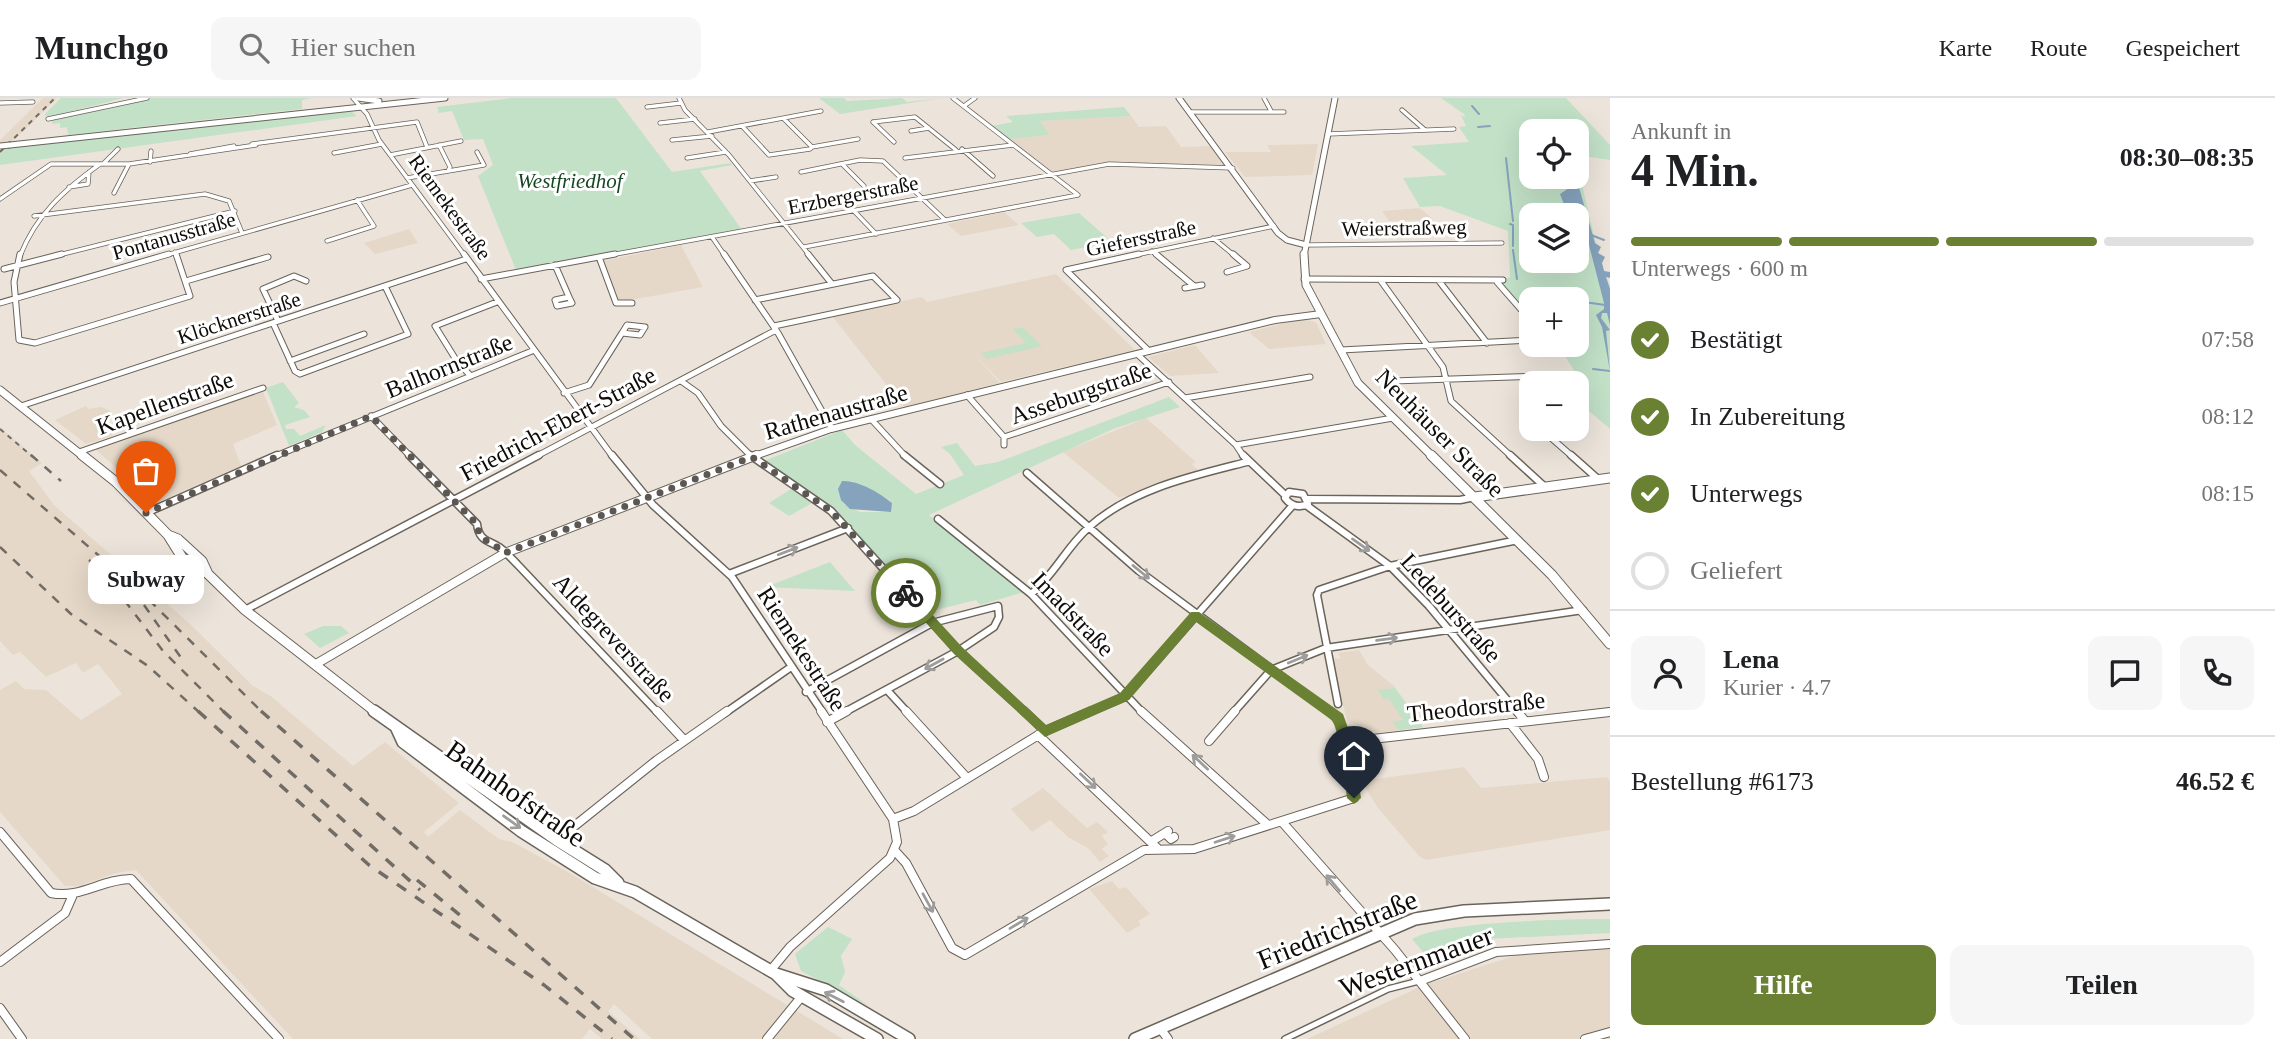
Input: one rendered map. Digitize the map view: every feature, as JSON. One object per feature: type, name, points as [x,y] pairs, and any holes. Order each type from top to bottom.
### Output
[{"type":"main road","points":[[339,107],[356,98],[384,103]]},
{"type":"main road","points":[[0,146],[445,98]]},
{"type":"main road","name":"Neuhäuser Straße","points":[[1335,98],[1306,245],[1304,279],[1321,314],[1358,383],[1518,540],[1583,610],[1610,644]]},
{"type":"main road","points":[[330,109],[393,103]]},
{"type":"main road","name":"Bahnhofstraße","points":[[0,390],[115,481],[169,535],[171,544],[192,566],[208,574],[245,610],[397,729],[412,735],[598,880],[618,883],[773,973],[786,986],[877,1039]]},
{"type":"main road","points":[[1475,497],[1610,478]]},
{"type":"main road","name":"Friedrichstraße","points":[[1135,1039],[1164,1033],[1379,933],[1415,919],[1444,914],[1610,904]]},
{"type":"main road","name":"Bahnhofstraße","points":[[773,973],[791,976],[819,989],[909,1039]]},
{"type":"street","points":[[48,118],[147,98]]},
{"type":"street","name":"Riemekestraße","points":[[356,98],[363,106],[382,144],[590,429],[645,497],[729,574],[893,819]]},
{"type":"street","points":[[803,247],[1078,195],[953,98]]},
{"type":"street","points":[[964,106],[975,98]]},
{"type":"street","points":[[1179,98],[1282,237],[1306,245]]},
{"type":"street","points":[[1264,98],[1271,111]]},
{"type":"street","points":[[647,107],[680,101],[726,152],[832,284],[755,300]]},
{"type":"street","points":[[0,103],[33,102]]},
{"type":"street","points":[[1402,110],[1425,130]]},
{"type":"street","points":[[673,140],[821,111]]},
{"type":"street","points":[[909,116],[917,111]]},
{"type":"street","points":[[1190,112],[1284,112]]},
{"type":"street","points":[[881,113],[888,119]]},
{"type":"street","points":[[894,142],[873,122],[909,116],[918,118],[993,176]]},
{"type":"street","points":[[660,123],[695,119]]},
{"type":"street","points":[[1414,120],[1422,119]]},
{"type":"street","points":[[784,120],[812,147]]},
{"type":"street","points":[[0,199],[48,165],[150,162],[417,122],[427,147]]},
{"type":"street","points":[[742,126],[769,155],[858,139]]},
{"type":"street","points":[[911,131],[929,128]]},
{"type":"street","points":[[1328,134],[1454,129]]},
{"type":"street","points":[[390,155],[461,141]]},
{"type":"street","name":"Riemekestraße","points":[[334,153],[382,144]]},
{"type":"street","points":[[439,145],[450,167],[448,171]]},
{"type":"street","points":[[905,158],[1013,145]]},
{"type":"street","points":[[28,222],[67,187],[102,164],[118,149]]},
{"type":"street","points":[[150,162],[151,151]]},
{"type":"street","points":[[407,178],[484,165],[477,152]]},
{"type":"street","points":[[687,158],[726,152]]},
{"type":"street","points":[[801,172],[871,159],[883,161],[946,220]]},
{"type":"street","name":"Erzbergerstraße","points":[[481,279],[1117,163],[1233,168]]},
{"type":"street","points":[[114,193],[129,164]]},
{"type":"street","points":[[842,164],[864,186]]},
{"type":"street","points":[[67,187],[86,185],[89,172]]},
{"type":"street","points":[[750,181],[776,177]]},
{"type":"street","name":"Pontanusstraße","points":[[3,302],[412,185]]},
{"type":"street","points":[[34,216],[93,211],[198,194],[225,199],[235,211],[242,233]]},
{"type":"street","points":[[327,241],[374,226],[357,200]]},
{"type":"street","points":[[4,269],[235,211]]},
{"type":"street","points":[[854,211],[876,234]]},
{"type":"street","name":"Giefersstraße","points":[[1149,351],[1066,270],[1274,226]]},
{"type":"street","points":[[712,237],[775,328],[832,429]]},
{"type":"street","name":"Giefersstraße","points":[[1213,238],[1247,266],[1227,272]]},
{"type":"street","name":"Weierstraßweg","points":[[1306,245],[1502,243]]},
{"type":"street","points":[[1153,251],[1194,286]]},
{"type":"street","points":[[5,291],[3,302],[19,340],[36,343],[190,296],[175,253]]},
{"type":"street","points":[[186,281],[268,257]]},
{"type":"street","points":[[599,257],[616,303],[632,303]]},
{"type":"street","points":[[5,281],[6,259]]},
{"type":"street","name":"Klöcknerstraße","points":[[21,406],[466,259]]},
{"type":"street","points":[[555,265],[570,297]]},
{"type":"street","points":[[306,281],[293,276],[263,289],[289,361],[300,374],[406,335],[409,331],[385,286]]},
{"type":"street","name":"Friedrich-Ebert-Straße","points":[[245,610],[681,381],[775,328],[897,300],[876,276],[832,284]]},
{"type":"street","points":[[1304,279],[1500,281],[1519,306]]},
{"type":"street","points":[[1381,281],[1429,346],[1448,379],[1449,398],[1454,405],[1546,489]]},
{"type":"street","points":[[1439,281],[1487,343]]},
{"type":"street","points":[[1185,288],[1202,285]]},
{"type":"street","points":[[471,376],[458,363],[435,326],[498,302]]},
{"type":"street","name":"Rathenaustraße","points":[[316,664],[505,553],[645,497],[832,429],[1288,317],[1321,314]]},
{"type":"street","points":[[289,361],[364,334]]},
{"type":"street","points":[[565,393],[589,385],[621,334]]},
{"type":"street","points":[[1341,350],[1519,341]]},
{"type":"street","name":"Balhornstraße","points":[[146,513],[371,416],[532,351]]},
{"type":"street","points":[[1138,354],[1236,445],[1247,462],[1293,505]]},
{"type":"street","points":[[1393,381],[1519,376]]},
{"type":"street","points":[[1185,398],[1310,377]]},
{"type":"street","points":[[681,381],[698,393],[720,426],[752,457],[820,501],[848,528],[958,651],[1154,844],[1194,849],[1268,825],[1283,823],[1354,798],[1346,742],[1338,718],[1195,615],[1088,529],[1027,473]]},
{"type":"street","name":"Asseburgstraße","points":[[1004,438],[1169,382]]},
{"type":"street","name":"Kapellenstraße","points":[[79,453],[263,388]]},
{"type":"street","name":"Asseburgstraße","points":[[967,395],[1004,438],[1003,445]]},
{"type":"street","name":"Aldegreverstraße","points":[[371,416],[477,524],[478,533],[488,544],[498,546],[684,740]]},
{"type":"street","points":[[1236,445],[1393,418]]},
{"type":"street","points":[[871,419],[906,457],[940,484]]},
{"type":"street","points":[[1555,441],[1600,480]]},
{"type":"street","points":[[1031,594],[1088,529],[1124,502],[1247,462]]},
{"type":"street","points":[[1285,495],[1295,492],[1307,502]]},
{"type":"street","points":[[773,973],[790,947],[895,851],[897,842],[893,819],[914,811],[1041,733],[1125,697],[1293,505],[1307,502],[1443,498],[1460,500],[1475,497]]},
{"type":"street","name":"Ledeburstraße","points":[[1307,502],[1390,566],[1525,721]]},
{"type":"street","name":"Imadstraße","points":[[938,519],[1031,594],[1125,697],[1268,825]]},
{"type":"street","points":[[729,574],[848,528]]},
{"type":"street","points":[[1338,704],[1317,595],[1319,590],[1390,566],[1518,540]]},
{"type":"street","points":[[806,692],[932,623],[999,606],[999,617],[994,627],[958,651],[827,722]]},
{"type":"street","points":[[1209,741],[1271,670],[1326,648],[1583,610]]},
{"type":"street","points":[[553,845],[684,740],[791,667]]},
{"type":"street","points":[[887,690],[967,778]]},
{"type":"street","name":"Theodorstraße","points":[[1346,742],[1610,712]]},
{"type":"street","points":[[1510,723],[1538,759],[1544,777]]},
{"type":"street","points":[[1283,823],[1420,981],[1465,1039]]},
{"type":"street","points":[[0,832],[51,893],[72,897],[109,882],[131,879],[279,1039]]},
{"type":"street","points":[[895,851],[906,863],[952,948],[960,955],[1169,834]]},
{"type":"street","points":[[0,962],[65,913],[72,897]]},
{"type":"street","name":"Westernmauer","points":[[1285,1039],[1388,989],[1420,981],[1496,953],[1610,944]]},
{"type":"street","points":[[767,1039],[802,996]]},
{"type":"street","points":[[0,1008],[4,1022],[22,1039]]},
{"type":"street","points":[[1585,1039],[1610,1032]]},
{"type":"shaded area","points":[[43,98],[57,98],[0,154],[0,140]]},
{"type":"shaded area","points":[[1131,116],[1139,127],[1166,126],[1181,147],[1213,146],[1228,168],[1115,163],[1055,174],[1010,139],[1048,135],[1040,121]]},
{"type":"shaded area","points":[[1318,144],[1312,175],[1245,177],[1225,152],[1271,152],[1267,145]]},
{"type":"shaded area","points":[[1420,208],[1434,220],[1389,221],[1382,211]]},
{"type":"shaded area","points":[[1004,212],[1019,225],[961,236],[947,224]]},
{"type":"shaded area","points":[[409,229],[418,243],[375,254],[364,243]]},
{"type":"shaded area","points":[[681,245],[703,287],[619,302],[603,261]]},
{"type":"shaded area","points":[[1056,274],[1135,350],[1001,382],[972,352],[1000,383],[905,408],[832,316],[922,297],[927,302]]},
{"type":"shaded area","points":[[1300,319],[1316,322],[1326,344],[1269,349],[1249,332]]},
{"type":"shaded area","points":[[1195,345],[1219,373],[1170,376],[1148,357]]},
{"type":"shaded area","points":[[262,390],[277,425],[233,444],[241,466],[160,501],[154,501],[95,449]]},
{"type":"shaded area","points":[[86,406],[88,409],[101,407],[109,410],[113,415],[104,419],[113,436],[86,444],[55,420]]},
{"type":"shaded area","points":[[1146,418],[1196,462],[1192,464],[1198,470],[1119,498],[1063,452]]},
{"type":"shaded area","points":[[0,427],[42,463],[29,471],[54,505],[189,623],[253,686],[272,697],[353,766],[385,742],[459,803],[424,832],[428,837],[460,810],[499,839],[512,842],[568,872],[843,1039],[652,1039],[614,1004],[608,1011],[640,1039],[602,1039],[590,1029],[582,1039],[293,1039],[136,870],[116,873],[79,886],[65,886],[0,812],[0,690],[16,681],[24,689],[46,690],[81,720],[122,694],[98,664],[83,673],[76,663],[46,677],[20,652],[13,655],[0,641]]},
{"type":"shaded area","points":[[1359,650],[1368,665],[1394,686],[1423,727],[1377,733],[1347,721],[1332,658],[1341,659],[1338,653]]},
{"type":"shaded area","points":[[1464,767],[1481,788],[1607,777],[1610,781],[1610,830],[1426,860],[1419,856],[1378,808],[1361,781]]},
{"type":"shaded area","points":[[1043,788],[1087,828],[1097,822],[1108,832],[1102,836],[1108,844],[1102,849],[1109,856],[1100,862],[1088,848],[1069,838],[1050,820],[1032,832],[1011,809]]},
{"type":"shaded area","points":[[1112,881],[1119,889],[1126,887],[1150,914],[1138,921],[1141,925],[1127,933],[1089,889]]},
{"type":"shaded area","points":[[1610,948],[1610,1039],[1307,1039],[1424,985],[1514,956]]},
{"type":"green space","points":[[61,98],[123,98],[50,117],[44,115]]},
{"type":"green space","points":[[150,98],[312,98],[302,100],[302,109],[68,135],[67,127],[60,128],[60,123],[52,124],[53,118]]},
{"type":"green space","name":"Westfriedhof","points":[[512,98],[616,98],[672,172],[730,163],[732,165],[700,171],[742,230],[516,270],[478,176],[493,165],[483,139],[464,140],[452,111],[439,113],[437,107]]},
{"type":"green space","points":[[819,98],[844,98],[847,101],[902,98],[907,102],[942,98],[840,114]]},
{"type":"green space","points":[[1441,98],[1566,98],[1586,119],[1519,119],[1519,189],[1583,189],[1586,203],[1519,203],[1519,273],[1589,273],[1589,215],[1610,287],[1610,429],[1589,411],[1589,371],[1574,371],[1566,357],[1589,357],[1589,287],[1519,287],[1519,302],[1501,282],[1510,277],[1508,231],[1440,206],[1420,207],[1403,178],[1447,175],[1411,146],[1469,142],[1459,127],[1466,126],[1461,115],[1465,117]]},
{"type":"green space","points":[[1124,107],[1131,116],[1040,121],[1049,135],[1010,139],[992,126],[1013,122],[1006,116]]},
{"type":"green space","points":[[349,110],[357,116],[0,165],[0,154],[6,148]]},
{"type":"green space","points":[[1589,123],[1610,145],[1610,160],[1589,157]]},
{"type":"green space","points":[[1079,213],[1112,242],[1071,250],[1054,234],[1037,237],[1021,223]]},
{"type":"green space","points":[[1022,327],[1042,346],[987,359],[981,353],[1026,343],[1013,329]]},
{"type":"green space","points":[[283,382],[299,403],[294,407],[304,410],[310,417],[285,425],[286,429],[294,429],[300,436],[326,425],[322,432],[289,446],[266,388]]},
{"type":"green space","points":[[1169,397],[1180,407],[1113,429],[929,515],[1024,592],[980,605],[976,600],[928,612],[833,510],[764,461],[842,430],[855,445],[916,494],[964,475],[950,454],[941,447],[957,443],[975,466],[998,462]],"holes":[[[851,481],[891,502],[891,512],[860,512],[844,504],[840,484]]]},
{"type":"green space","points":[[791,489],[812,503],[789,516],[769,503]]},
{"type":"green space","points":[[830,562],[855,591],[766,587]]},
{"type":"green space","points":[[323,626],[341,626],[349,633],[320,648],[304,634]]},
{"type":"green space","points":[[1395,688],[1423,727],[1398,730],[1393,722],[1403,720],[1389,699],[1384,699],[1378,690]]},
{"type":"green space","points":[[1610,919],[1610,933],[1486,939],[1423,952],[1412,939],[1449,928],[1477,925]]},
{"type":"green space","points":[[828,927],[852,939],[841,956],[845,972],[839,985],[869,1006],[801,971],[795,954]]},
{"type":"water","points":[[1568,189],[1579,189],[1583,203],[1563,203],[1560,194]]},
{"type":"water","points":[[1589,222],[1595,243],[1601,247],[1598,253],[1605,257],[1602,263],[1604,271],[1610,272],[1610,278],[1606,277],[1610,289],[1610,325],[1607,313],[1602,313],[1601,318],[1610,330],[1606,331],[1610,371],[1602,327],[1596,315],[1604,309],[1589,245]]},
{"type":"water","points":[[842,481],[862,485],[881,495],[892,503],[891,512],[850,509],[841,500],[838,489]]},
{"type":"waterway","points":[[1472,106],[1479,114]]},
{"type":"waterway","points":[[1478,127],[1490,126]]},
{"type":"waterway","points":[[1506,158],[1513,221]]},
{"type":"waterway","points":[[1510,224],[1513,225],[1513,246]]},
{"type":"waterway","points":[[1591,235],[1604,240]]},
{"type":"waterway","points":[[1513,250],[1517,279]]},
{"type":"waterway","points":[[1589,303],[1605,305]]},
{"type":"waterway","points":[[1593,369],[1610,371]]},
{"type":"railway","points":[[0,152],[55,98]]},
{"type":"railway","points":[[0,429],[33,457]]},
{"type":"railway","points":[[31,455],[61,481]]},
{"type":"railway","points":[[0,470],[142,593],[263,713]]},
{"type":"railway","points":[[0,547],[71,614],[148,666],[200,713]]},
{"type":"railway","points":[[89,560],[103,572],[163,651],[223,711]]},
{"type":"railway","points":[[144,605],[184,662]]},
{"type":"railway","points":[[198,711],[369,865],[544,985],[612,1039]]},
{"type":"railway","points":[[223,711],[420,890]]},
{"type":"railway","points":[[261,711],[634,1039]]},
{"type":"railway","points":[[417,880],[466,920]]},
{"type":"way so far","points":[[146,513],[371,416],[477,524],[478,533],[488,544],[498,546],[505,553],[752,457],[820,501],[906,593]]},
{"type":"place","name":"Subway","points":[[146,513]]},
{"type":"route","points":[[906,593],[958,651],[1045,731],[1125,697],[1195,615],[1338,718],[1346,742],[1354,798]]}]
